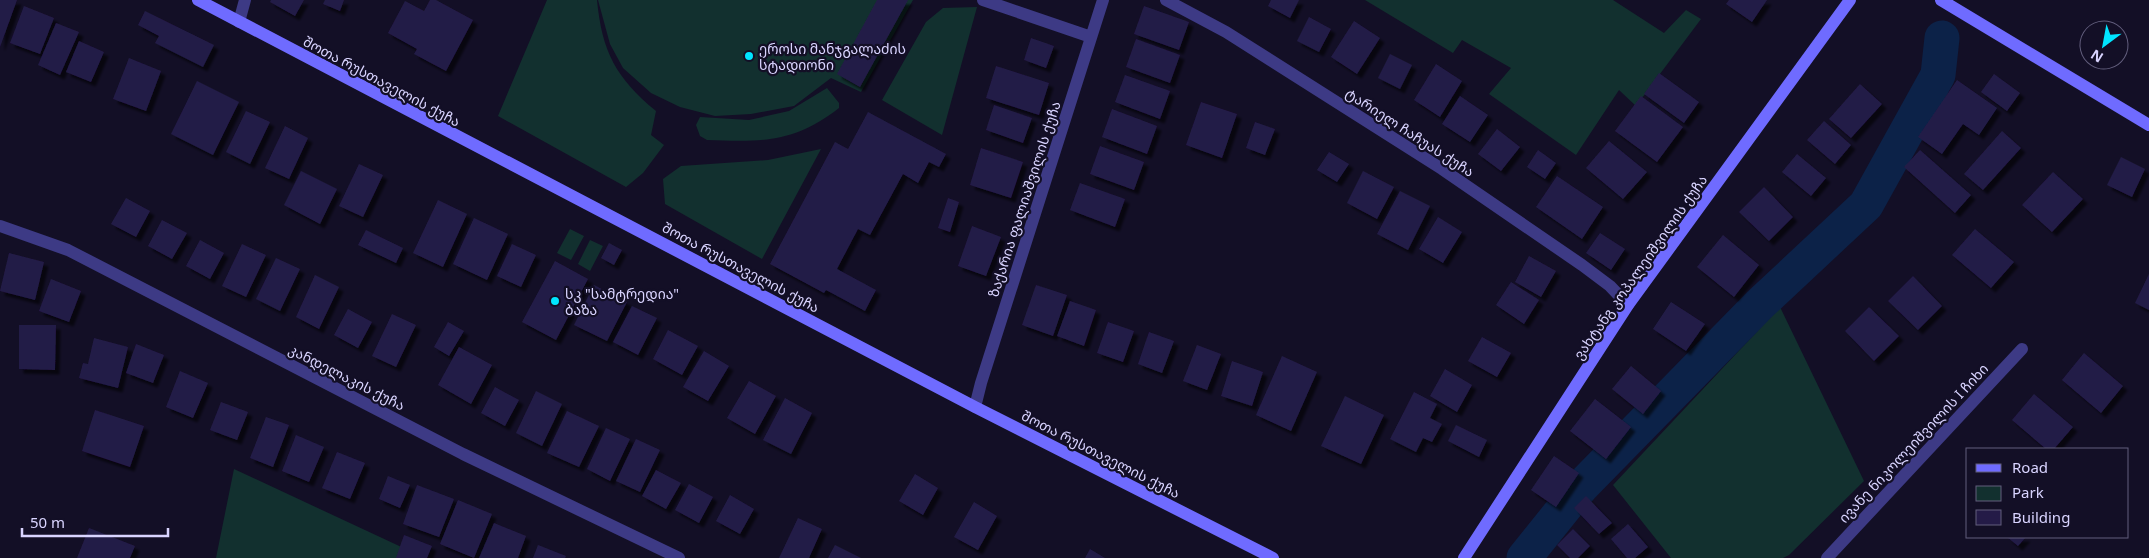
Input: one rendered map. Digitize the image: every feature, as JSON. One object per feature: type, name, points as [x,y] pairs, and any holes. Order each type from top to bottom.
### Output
[{"type":"street","name":"შოთა რუსთაველის ქუჩა","points":[[198,0],[975,407],[1273,558]]},
{"type":"street","points":[[239,22],[245,0]]},
{"type":"street","points":[[983,0],[1091,37]]},
{"type":"street","name":"ზაქარია ფალიაშვილის ქუჩა","points":[[975,407],[1103,0]]},
{"type":"street","name":"ტარიელ ჩაჩუას ქუჩა","points":[[1166,0],[1226,32],[1442,169],[1582,265],[1610,286],[1628,305]]},
{"type":"street","name":"ვახტანგ კოპალეიშვილის ქუჩა","points":[[1464,558],[1628,305],[1850,0]]},
{"type":"street","points":[[1941,0],[2149,125]]},
{"type":"street","name":"კანდელაკის ქუჩა","points":[[0,226],[68,250],[463,454],[679,558]]},
{"type":"street","name":"ივანე ნიკოლეიშვილის I ჩიხი","points":[[1827,558],[2022,349]]},
{"type":"green space","points":[[547,0],[597,0],[603,35],[613,63],[631,87],[656,111],[651,135],[664,145],[643,173],[626,187],[498,116]]},
{"type":"green space","name":"ეროსი მანჯგალაძის სტადიონი","points":[[598,0],[913,0],[861,92],[831,78],[794,106],[751,114],[715,116],[680,107],[651,93],[623,68],[610,44]]},
{"type":"green space","points":[[1365,0],[1613,0],[1664,33],[1686,10],[1701,19],[1636,106],[1619,90],[1576,155],[1489,94],[1511,68],[1462,40],[1453,53]]},
{"type":"green space","points":[[977,7],[942,135],[882,100],[926,22],[943,8]]},
{"type":"green space","points":[[827,88],[839,103],[839,108],[823,120],[792,134],[761,140],[707,140],[700,136],[696,125],[700,117],[749,120],[789,111]]},
{"type":"green space","points":[[821,149],[762,259],[665,204],[663,179],[681,166],[768,160]]},
{"type":"green space","points":[[570,229],[584,236],[571,260],[557,253]]},
{"type":"green space","points":[[590,240],[603,246],[590,271],[578,264]]},
{"type":"green space","points":[[1780,307],[1864,481],[1789,555],[1783,558],[1671,558],[1613,485]]},
{"type":"green space","points":[[234,469],[425,558],[216,558]]},
{"type":"building","points":[[0,0],[17,0],[0,47]]},
{"type":"building","points":[[271,0],[304,0],[295,16],[270,2]]},
{"type":"building","points":[[325,0],[344,0],[340,11],[323,4]]},
{"type":"building","points":[[430,0],[436,0],[473,20],[446,71],[414,54],[417,49],[388,33],[405,1],[424,11]]},
{"type":"building","points":[[877,0],[908,0],[860,87],[837,74]]},
{"type":"building","points":[[1271,0],[1299,0],[1290,18],[1268,6]]},
{"type":"building","points":[[1729,0],[1767,0],[1752,22],[1726,4]]},
{"type":"building","points":[[24,6],[54,18],[40,54],[10,43]]},
{"type":"building","points":[[1144,6],[1189,22],[1179,50],[1134,34]]},
{"type":"building","points":[[145,11],[214,45],[203,67],[155,43],[159,36],[138,25]]},
{"type":"building","points":[[1309,17],[1331,29],[1319,52],[1297,41]]},
{"type":"building","points":[[1354,21],[1380,38],[1357,74],[1331,57]]},
{"type":"building","points":[[56,23],[79,32],[60,75],[38,65]]},
{"type":"building","points":[[1031,38],[1054,46],[1046,68],[1024,60]]},
{"type":"building","points":[[1136,39],[1180,55],[1170,83],[1126,67]]},
{"type":"building","points":[[79,41],[104,52],[91,82],[66,72]]},
{"type":"building","points":[[1390,54],[1412,65],[1400,89],[1378,78]]},
{"type":"building","points":[[129,58],[161,71],[146,111],[113,99]]},
{"type":"building","points":[[1436,64],[1462,81],[1440,117],[1414,100]]},
{"type":"building","points":[[996,66],[1049,83],[1039,115],[986,98]]},
{"type":"building","points":[[1659,73],[1699,102],[1684,123],[1644,94]]},
{"type":"building","points":[[1994,74],[2020,93],[2007,111],[1981,92]]},
{"type":"building","points":[[1125,75],[1170,91],[1160,119],[1115,102]]},
{"type":"building","points":[[1957,80],[1997,108],[1979,135],[1963,124],[1942,154],[1918,137]]},
{"type":"building","points":[[197,81],[239,102],[213,155],[171,134]]},
{"type":"building","points":[[1860,84],[1882,104],[1851,138],[1829,119]]},
{"type":"building","points":[[1460,96],[1488,115],[1470,142],[1442,124]]},
{"type":"building","points":[[1641,96],[1683,127],[1657,162],[1615,131]]},
{"type":"building","points":[[1201,102],[1237,114],[1222,158],[1186,145]]},
{"type":"building","points":[[994,105],[1032,118],[1023,143],[986,130]]},
{"type":"building","points":[[1112,109],[1157,126],[1147,154],[1102,137]]},
{"type":"building","points":[[246,111],[270,122],[250,164],[226,152]]},
{"type":"building","points":[[868,112],[946,154],[939,167],[929,162],[918,183],[903,174],[870,235],[858,229],[838,267],[837,269],[876,290],[865,311],[826,290],[824,293],[770,264],[835,142],[848,149]]},
{"type":"building","points":[[1824,121],[1851,145],[1835,164],[1807,140]]},
{"type":"building","points":[[1255,122],[1275,129],[1265,155],[1246,148]]},
{"type":"building","points":[[285,126],[308,138],[289,179],[265,168]]},
{"type":"building","points":[[1497,129],[1520,147],[1501,171],[1478,154]]},
{"type":"building","points":[[2002,131],[2021,148],[1983,190],[1964,174]]},
{"type":"building","points":[[1609,141],[1647,172],[1623,199],[1586,168]]},
{"type":"building","points":[[1100,146],[1144,162],[1134,190],[1090,174]]},
{"type":"building","points":[[981,148],[1023,162],[1011,198],[970,185]]},
{"type":"building","points":[[1538,150],[1556,163],[1545,179],[1527,167]]},
{"type":"building","points":[[1920,150],[1971,195],[1955,213],[1904,167]]},
{"type":"building","points":[[1329,152],[1349,164],[1337,182],[1317,170]]},
{"type":"building","points":[[1797,154],[1826,178],[1811,196],[1782,172]]},
{"type":"building","points":[[2121,157],[2145,169],[2132,197],[2107,185]]},
{"type":"building","points":[[359,164],[383,175],[363,217],[339,206]]},
{"type":"building","points":[[301,171],[337,189],[320,224],[284,205]]},
{"type":"building","points":[[1363,171],[1394,187],[1377,219],[1347,203]]},
{"type":"building","points":[[2053,172],[2083,199],[2052,232],[2022,205]]},
{"type":"building","points":[[1557,176],[1603,207],[1582,239],[1536,207]]},
{"type":"building","points":[[1080,183],[1125,199],[1115,227],[1070,210]]},
{"type":"building","points":[[1764,187],[1793,217],[1769,241],[1739,212]]},
{"type":"building","points":[[1400,191],[1430,206],[1408,250],[1377,234]]},
{"type":"building","points":[[126,198],[150,211],[136,237],[111,224]]},
{"type":"building","points":[[948,198],[959,202],[950,232],[938,228]]},
{"type":"building","points":[[438,200],[467,214],[443,267],[413,253]]},
{"type":"building","points":[[1438,217],[1462,232],[1443,263],[1419,249]]},
{"type":"building","points":[[474,218],[508,234],[487,280],[453,264]]},
{"type":"building","points":[[162,220],[187,233],[172,259],[148,246]]},
{"type":"building","points":[[972,226],[1001,237],[986,276],[958,266]]},
{"type":"building","points":[[1975,229],[2014,262],[1991,288],[1952,255]]},
{"type":"building","points":[[366,230],[403,248],[396,263],[358,245]]},
{"type":"building","points":[[1600,233],[1625,249],[1611,270],[1586,253]]},
{"type":"building","points":[[1723,235],[1759,265],[1734,297],[1697,267]]},
{"type":"building","points":[[200,240],[224,253],[210,279],[186,266]]},
{"type":"building","points":[[609,243],[622,250],[614,265],[601,258]]},
{"type":"building","points":[[242,244],[266,255],[246,297],[222,286]]},
{"type":"building","points":[[512,244],[536,255],[521,287],[497,276]]},
{"type":"building","points":[[9,253],[44,262],[35,300],[0,291]]},
{"type":"building","points":[[1529,256],[1556,271],[1541,297],[1515,282]]},
{"type":"building","points":[[276,258],[300,269],[280,311],[256,299]]},
{"type":"building","name":"სკ \"სამტრედია\" ბაზა","points":[[555,261],[588,279],[556,340],[522,322]]},
{"type":"building","points":[[2149,274],[2149,310],[2135,303]]},
{"type":"building","points":[[315,275],[339,287],[319,329],[296,317]]},
{"type":"building","points":[[1913,276],[1942,306],[1918,330],[1888,301]]},
{"type":"building","points":[[51,279],[81,291],[69,322],[39,311]]},
{"type":"building","points":[[1511,282],[1539,300],[1524,324],[1496,305]]},
{"type":"building","points":[[594,285],[627,302],[607,341],[574,325]]},
{"type":"building","points":[[1036,285],[1067,295],[1053,336],[1022,325]]},
{"type":"building","points":[[1070,301],[1096,310],[1084,346],[1057,336]]},
{"type":"building","points":[[1671,302],[1705,324],[1686,351],[1653,329]]},
{"type":"building","points":[[632,306],[657,318],[638,355],[613,342]]},
{"type":"building","points":[[1869,307],[1899,336],[1874,361],[1845,331]]},
{"type":"building","points":[[348,309],[372,322],[358,348],[334,335]]},
{"type":"building","points":[[392,314],[416,325],[396,367],[372,356]]},
{"type":"building","points":[[448,322],[464,331],[449,356],[434,347]]},
{"type":"building","points":[[1108,322],[1134,331],[1123,362],[1097,353]]},
{"type":"building","points":[[19,325],[56,325],[55,370],[19,369]]},
{"type":"building","points":[[668,330],[698,346],[682,375],[653,359]]},
{"type":"building","points":[[1149,332],[1174,341],[1162,373],[1138,364]]},
{"type":"building","points":[[1482,337],[1511,353],[1497,377],[1468,361]]},
{"type":"building","points":[[94,338],[128,347],[118,388],[79,378],[83,363],[88,364]]},
{"type":"building","points":[[136,344],[164,355],[153,383],[126,373]]},
{"type":"building","points":[[1197,345],[1221,354],[1207,390],[1183,381]]},
{"type":"building","points":[[459,347],[492,365],[471,404],[438,385]]},
{"type":"building","points":[[704,351],[729,366],[708,401],[683,387]]},
{"type":"building","points":[[2084,353],[2123,386],[2101,413],[2062,380]]},
{"type":"building","points":[[1282,356],[1317,372],[1291,431],[1256,415]]},
{"type":"building","points":[[1232,361],[1263,372],[1252,406],[1221,396]]},
{"type":"building","points":[[1631,366],[1661,391],[1643,414],[1612,389]]},
{"type":"building","points":[[1445,369],[1472,385],[1457,412],[1430,396]]},
{"type":"building","points":[[180,371],[208,383],[193,418],[166,407]]},
{"type":"building","points":[[749,381],[776,396],[755,434],[727,418]]},
{"type":"building","points":[[495,387],[519,400],[505,426],[481,413]]},
{"type":"building","points":[[536,391],[562,404],[542,446],[516,433]]},
{"type":"building","points":[[1414,392],[1437,404],[1430,418],[1442,424],[1432,442],[1423,438],[1416,452],[1390,439]]},
{"type":"building","points":[[2034,394],[2073,427],[2055,448],[2045,448],[2012,420]]},
{"type":"building","points":[[1345,396],[1384,415],[1361,464],[1321,446]]},
{"type":"building","points":[[785,398],[812,413],[791,454],[763,440]]},
{"type":"building","points":[[1595,399],[1631,427],[1606,459],[1570,431]]},
{"type":"building","points":[[221,402],[248,412],[237,440],[210,430]]},
{"type":"building","points":[[95,410],[144,426],[130,467],[82,451]]},
{"type":"building","points":[[567,411],[599,426],[579,467],[547,453]]},
{"type":"building","points":[[266,417],[289,425],[273,467],[250,458]]},
{"type":"building","points":[[1456,425],[1487,440],[1479,457],[1448,441]]},
{"type":"building","points":[[606,428],[630,439],[610,481],[587,469]]},
{"type":"building","points":[[296,435],[324,447],[309,482],[282,471]]},
{"type":"building","points":[[636,439],[660,450],[640,492],[616,481]]},
{"type":"building","points":[[337,452],[365,463],[350,499],[322,488]]},
{"type":"building","points":[[1554,456],[1579,473],[1556,507],[1531,490]]},
{"type":"building","points":[[656,470],[681,483],[666,509],[642,496]]},
{"type":"building","points":[[915,474],[938,488],[923,515],[899,501]]},
{"type":"building","points":[[388,476],[410,485],[400,508],[379,499]]},
{"type":"building","points":[[689,484],[713,497],[699,523],[675,510]]},
{"type":"building","points":[[417,485],[454,499],[439,537],[403,524]]},
{"type":"building","points":[[730,495],[754,509],[740,534],[716,521]]},
{"type":"building","points":[[1586,496],[1612,523],[1599,534],[1574,508]]},
{"type":"building","points":[[458,500],[492,514],[474,558],[440,544]]},
{"type":"building","points":[[974,502],[997,516],[978,550],[954,537]]},
{"type":"building","points":[[798,518],[822,529],[809,558],[779,558]]},
{"type":"building","points":[[494,523],[526,536],[518,558],[479,558]]},
{"type":"building","points":[[1628,524],[1648,547],[1635,558],[1627,558],[1611,539]]},
{"type":"building","points":[[89,528],[135,546],[130,558],[77,558]]},
{"type":"building","points":[[1573,529],[1590,546],[1578,558],[1570,558],[1557,545]]},
{"type":"building","points":[[404,535],[432,546],[427,558],[396,558]]},
{"type":"building","points":[[2008,538],[2025,538],[2018,546]]},
{"type":"building","points":[[538,545],[566,556],[565,558],[533,558]]},
{"type":"building","points":[[835,545],[861,558],[828,558]]},
{"type":"building","points":[[1090,549],[1105,558],[1085,558]]},
{"type":"waterway","points":[[1524,558],[1581,487],[1760,304],[1866,205],[1938,75],[1942,38]]},
{"type":"place","name":"ეროსი მანჯგალაძის სტადიონი","points":[[749,56]]},
{"type":"place","name":"სკ \"სამტრედია\" ბაზა","points":[[555,301]]}]
